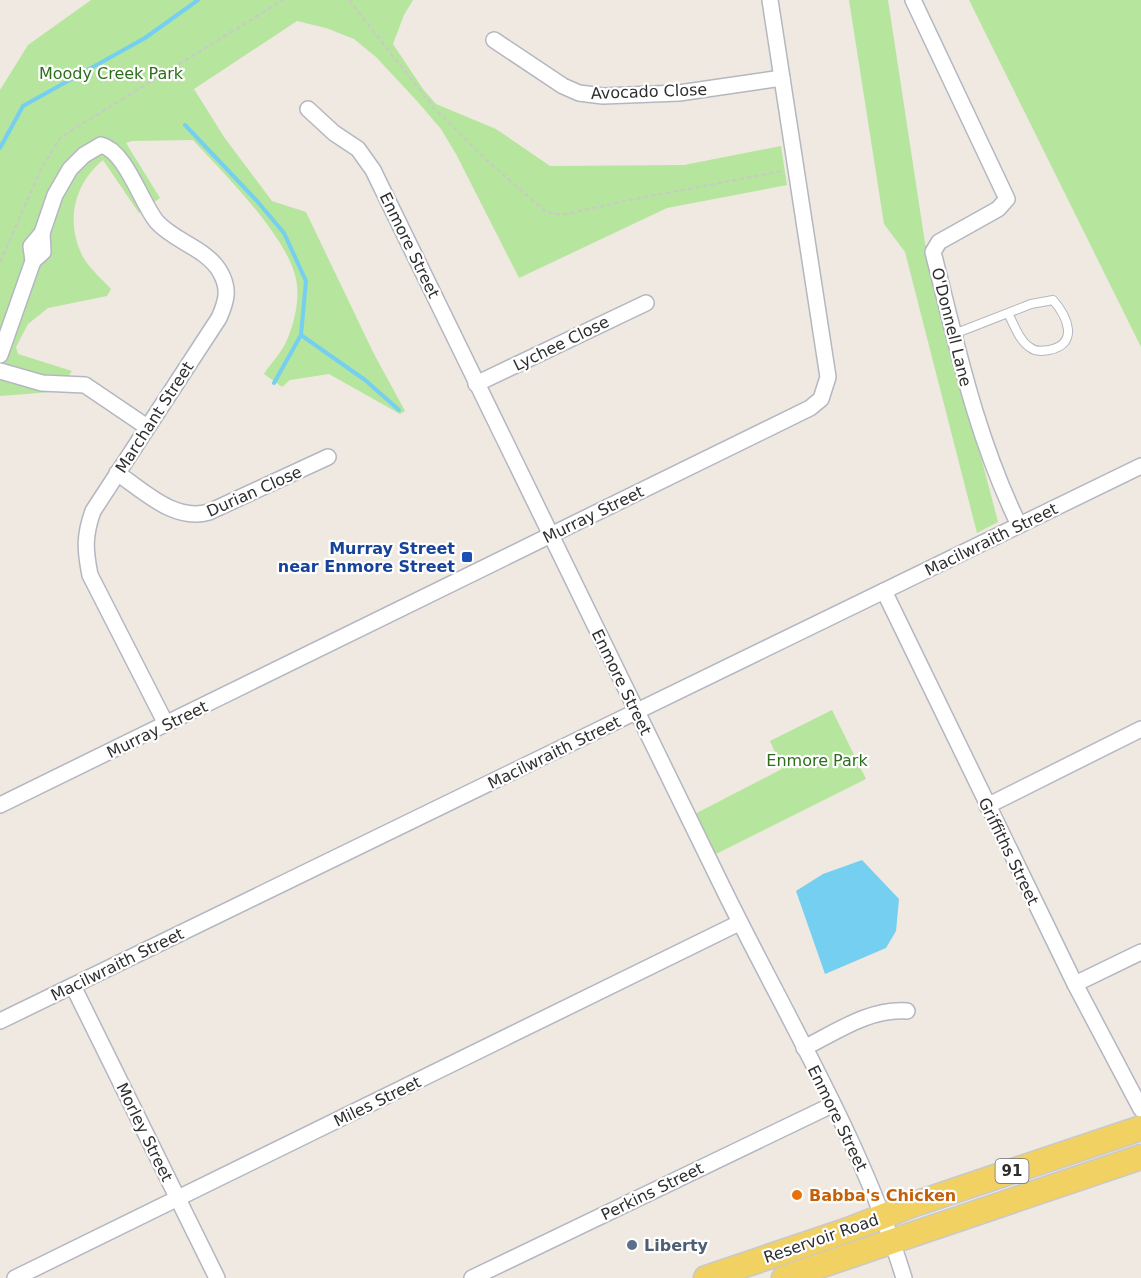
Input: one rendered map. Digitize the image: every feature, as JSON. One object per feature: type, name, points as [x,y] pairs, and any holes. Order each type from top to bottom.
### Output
[{"type":"main road","name":"Reservoir Road","points":[[706,1278],[1141,1128]]},
{"type":"main road","name":"Reservoir Road","points":[[784,1278],[1141,1157]]},
{"type":"street","name":"Murray Street","points":[[0,805],[810,408],[820,399],[828,377],[770,0]]},
{"type":"street","name":"O'Donnell Lane","points":[[913,0],[1007,199],[998,209],[939,242],[933,252],[988,456],[1019,525]]},
{"type":"street","name":"Avocado Close","points":[[494,40],[563,86],[579,93],[603,96],[711,90],[782,78]]},
{"type":"street","name":"Enmore Street","points":[[308,109],[333,133],[358,149],[373,170],[636,712],[870,1184],[904,1278]]},
{"type":"street","name":"Marchant Street","points":[[0,355],[33,261],[31,246],[42,233],[55,195],[70,169],[84,154],[101,145],[107,146],[117,156],[158,222],[211,261],[219,270],[227,290],[227,301],[219,318],[117,473],[93,512],[86,531],[86,552],[90,575],[166,724]]},
{"type":"street","name":"Lychee Close","points":[[476,384],[646,303]]},
{"type":"street","points":[[0,371],[49,384],[85,385],[147,427]]},
{"type":"street","name":"Durian Close","points":[[117,473],[172,510],[197,516],[328,457]]},
{"type":"street","name":"Macilwraith Street","points":[[0,1022],[1141,466]]},
{"type":"street","name":"Griffiths Street","points":[[884,591],[1075,984],[1141,1109]]},
{"type":"street","points":[[987,806],[1141,729]]},
{"type":"street","name":"Miles Street","points":[[15,1278],[740,922]]},
{"type":"street","points":[[1075,984],[1141,952]]},
{"type":"street","name":"Morley Street","points":[[73,986],[217,1278]]},
{"type":"street","points":[[804,1048],[873,1014],[891,1010],[907,1011]]},
{"type":"street","name":"Perkins Street","points":[[472,1278],[832,1105]]},
{"type":"lane","points":[[954,334],[1031,304],[1053,300],[1065,318],[1069,330],[1066,340],[1057,349],[1041,351],[1030,348],[1017,333],[1008,313]]},
{"type":"path","points":[[0,262],[42,167],[61,137],[283,0]]},
{"type":"path","points":[[350,0],[433,107],[483,157],[545,211],[562,215],[796,169]]},
{"type":"green space","name":"Moody Creek Park","points":[[91,0],[413,0],[404,15],[393,44],[423,89],[436,104],[496,129],[550,166],[684,165],[781,146],[787,185],[667,208],[519,278],[456,154],[441,129],[417,101],[376,57],[354,39],[326,28],[297,21],[194,89],[224,137],[272,201],[306,212],[374,354],[405,411],[400,414],[329,374],[290,380],[282,387],[264,374],[285,344],[294,320],[297,286],[293,268],[271,229],[193,140],[126,143],[160,198],[139,213],[103,160],[85,180],[75,204],[74,230],[83,257],[111,289],[107,296],[48,308],[28,324],[16,347],[18,354],[72,371],[64,391],[0,396],[0,90],[28,45]]},
{"type":"green space","points":[[849,0],[888,0],[925,243],[998,522],[977,533],[905,252],[884,224]]},
{"type":"green space","points":[[969,0],[1141,0],[1141,347]]},
{"type":"green space","name":"Enmore Park","points":[[832,710],[866,779],[708,858],[689,817],[782,769],[770,741]]},
{"type":"water","points":[[862,860],[899,899],[896,931],[886,948],[825,974],[796,891],[823,874]]},
{"type":"waterway","points":[[0,148],[23,106],[145,38],[198,0]]},
{"type":"waterway","points":[[185,125],[284,233],[306,281],[301,335],[274,383]]},
{"type":"waterway","points":[[301,335],[365,380],[399,410]]},
{"type":"place","name":"Murray Street near Enmore Street","points":[[467,557]]},
{"type":"place","name":"Babba's Chicken","points":[[797,1195]]},
{"type":"place","name":"Liberty","points":[[632,1245]]}]
